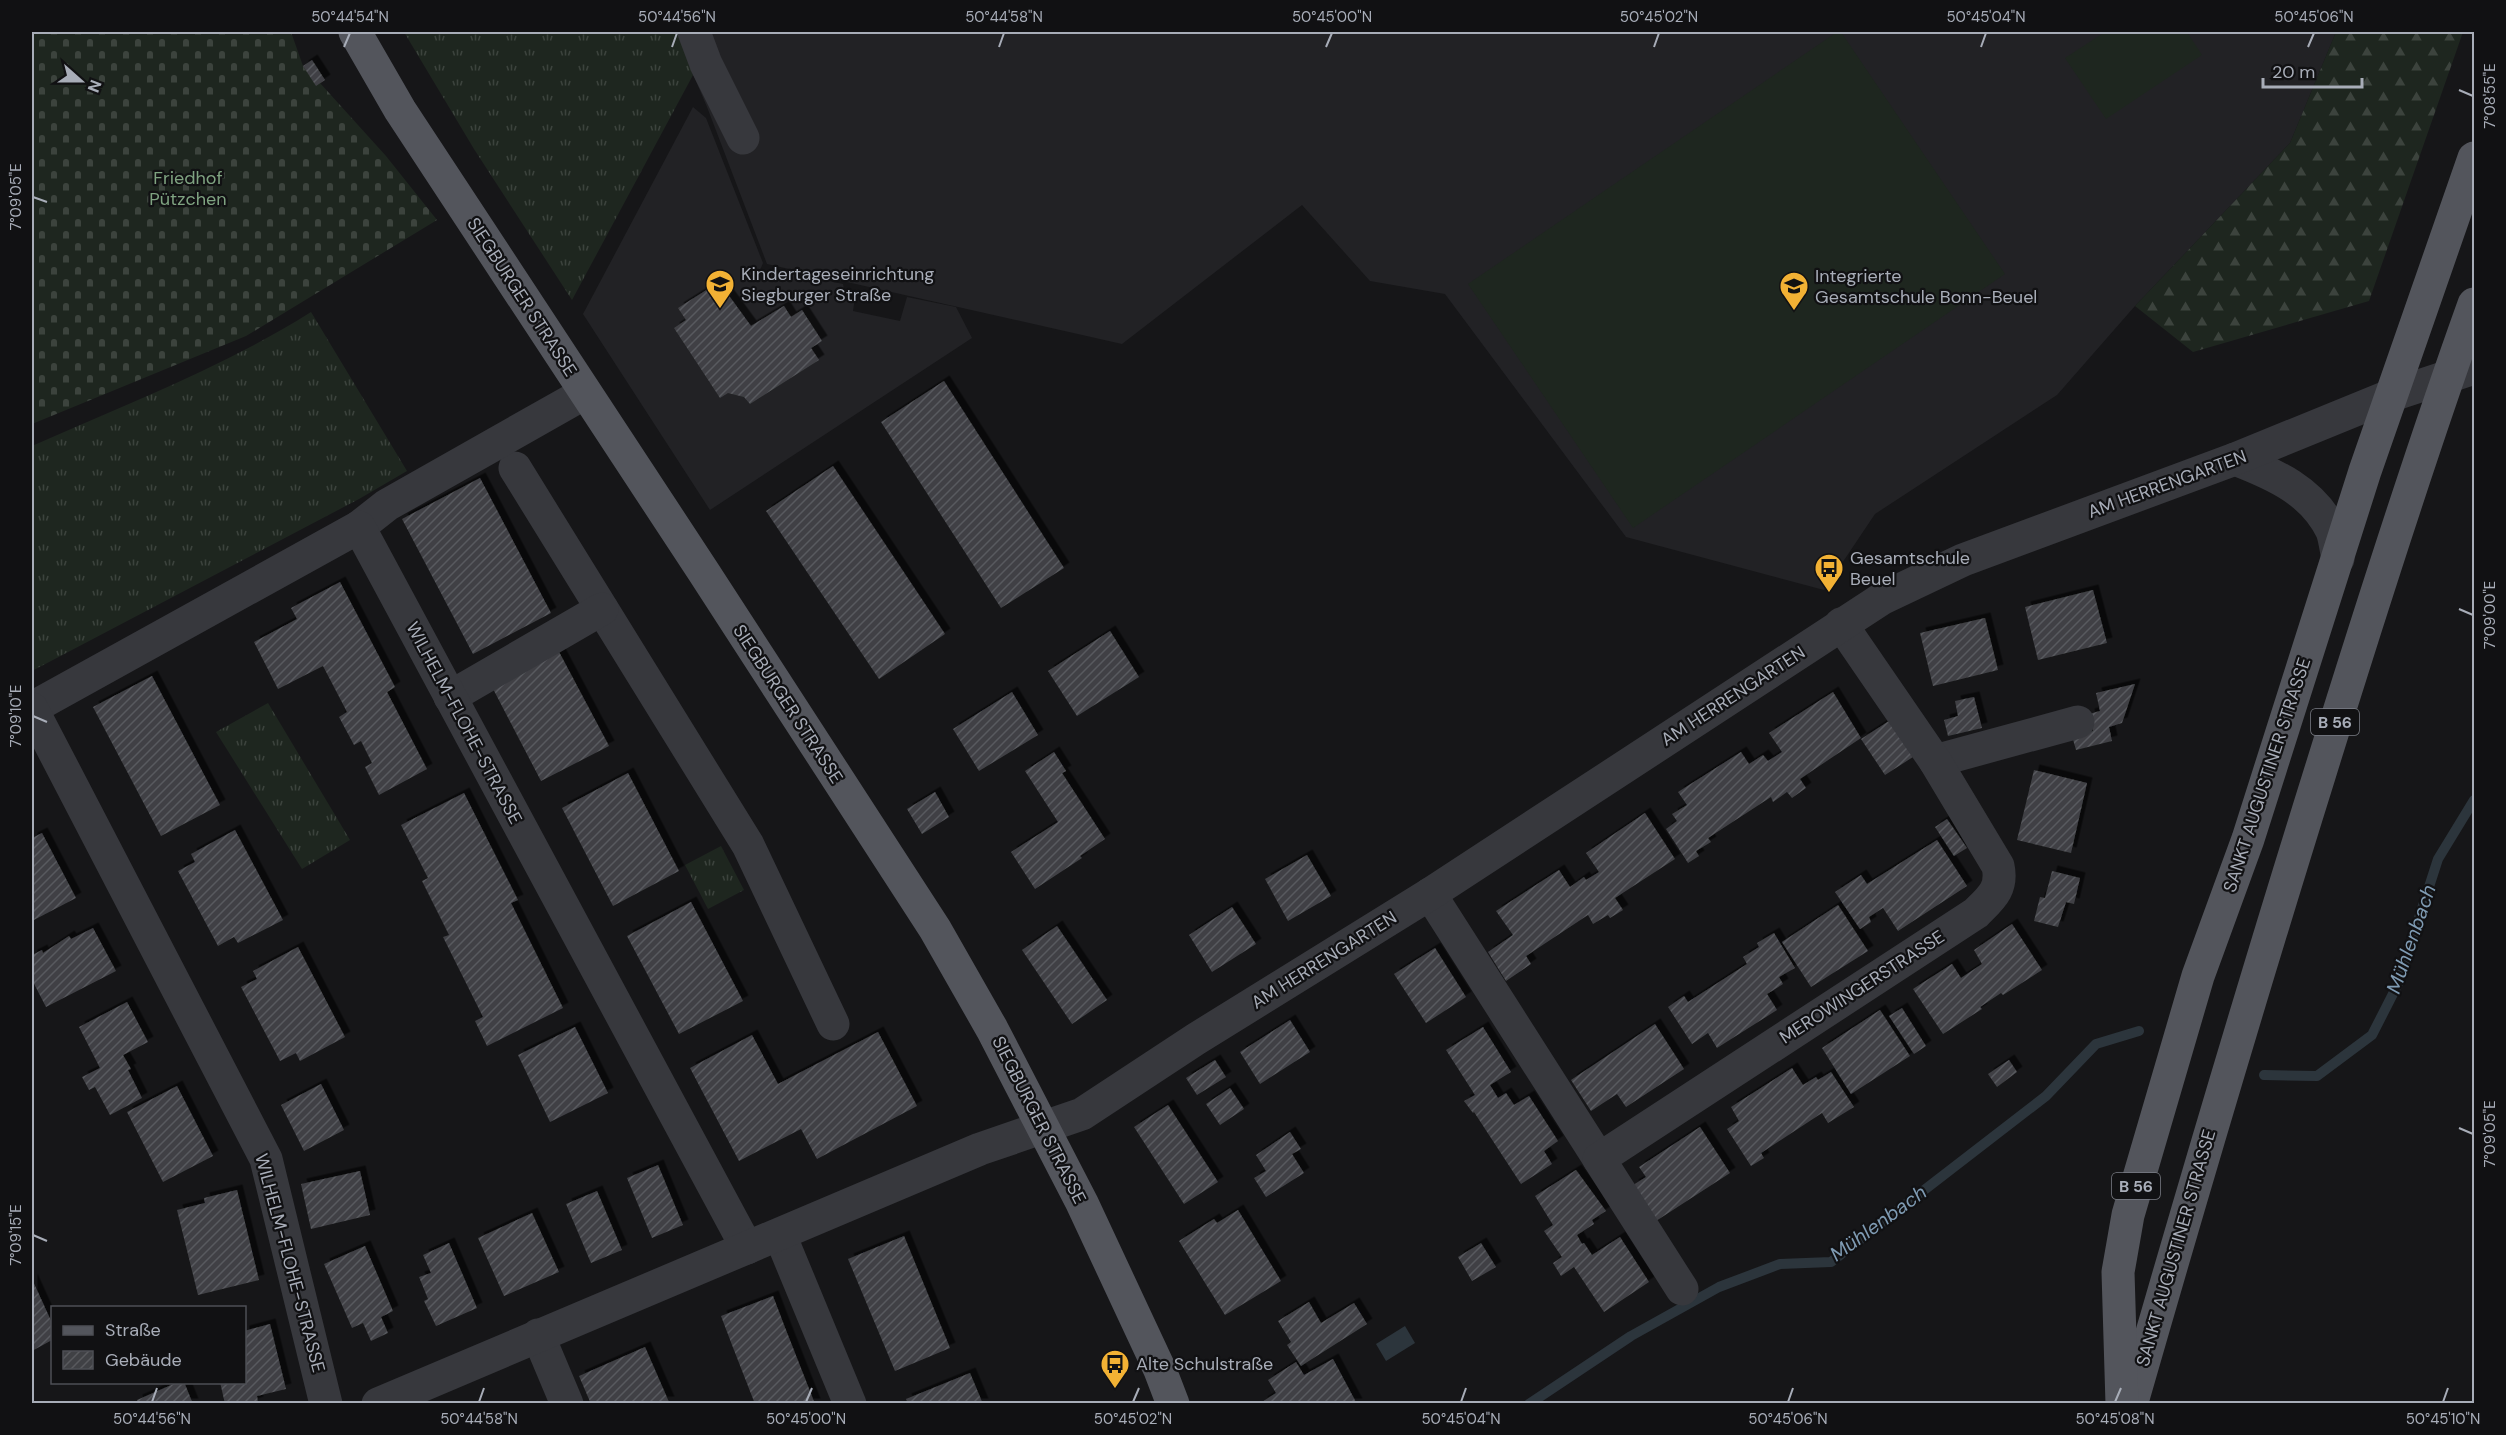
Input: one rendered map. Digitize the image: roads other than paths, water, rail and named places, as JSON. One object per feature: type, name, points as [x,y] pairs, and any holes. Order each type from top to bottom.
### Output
[{"type":"main road","name":"SIEGBURGER STRASSE","points":[[354,32],[400,110],[935,929],[992,1029],[1088,1216],[1160,1370],[1173,1404]]},
{"type":"main road","name":"SANKT AUGUSTINER STRASSE","points":[[2122,1404],[2118,1272],[2128,1215],[2198,976],[2248,839],[2392,395],[2475,158]]},
{"type":"main road","name":"SANKT AUGUSTINER STRASSE","points":[[2131,1404],[2228,1069],[2353,666],[2461,373],[2475,304]]},
{"type":"street","points":[[694,32],[706,64],[743,138]]},
{"type":"street","name":"AM HERRENGARTEN","points":[[1043,1128],[1082,1114],[1196,1039],[1430,894],[1883,598],[1963,560],[2235,459],[2392,395],[2461,373]]},
{"type":"street","points":[[358,527],[387,505],[585,393]]},
{"type":"street","points":[[2235,459],[2284,480],[2302,493],[2319,510],[2332,532],[2338,559]]},
{"type":"street","points":[[515,468],[748,845],[833,1024]]},
{"type":"street","name":"WILHELM-FLOHE-STRASSE","points":[[326,1404],[266,1159],[32,708],[358,527],[747,1248]]},
{"type":"street","points":[[450,697],[602,609]]},
{"type":"street","name":"MEROWINGERSTRASSE","points":[[1599,1159],[1976,913],[1992,896],[2000,883],[1998,866],[1935,761],[1840,624]]},
{"type":"street","points":[[1935,761],[2078,722]]},
{"type":"street","points":[[1430,894],[1682,1289]]},
{"type":"street","points":[[378,1404],[980,1149],[1043,1128]]},
{"type":"street","points":[[780,1235],[850,1404]]},
{"type":"street","points":[[538,1335],[567,1404]]},
{"type":"waterway","name":"Mühlenbach","points":[[2264,1075],[2317,1076],[2372,1035],[2397,986],[2438,859],[2474,800]]},
{"type":"waterway","name":"Mühlenbach","points":[[1529,1404],[1631,1336],[1719,1287],[1780,1264],[1831,1262],[2046,1096],[2096,1044],[2139,1031]]},
{"type":"place","name":"Kindertageseinrichtung Siegburger Straße","points":[[720,310]]},
{"type":"place","name":"Integrierte Gesamtschule Bonn-Beuel","points":[[1794,312]]},
{"type":"place","name":"Gesamtschule Beuel","points":[[1829,594]]},
{"type":"place","name":"Alte Schulstraße","points":[[1115,1390]]},
{"type":"park label","name":"Friedhof Pützchen","points":[[188,188]]}]
